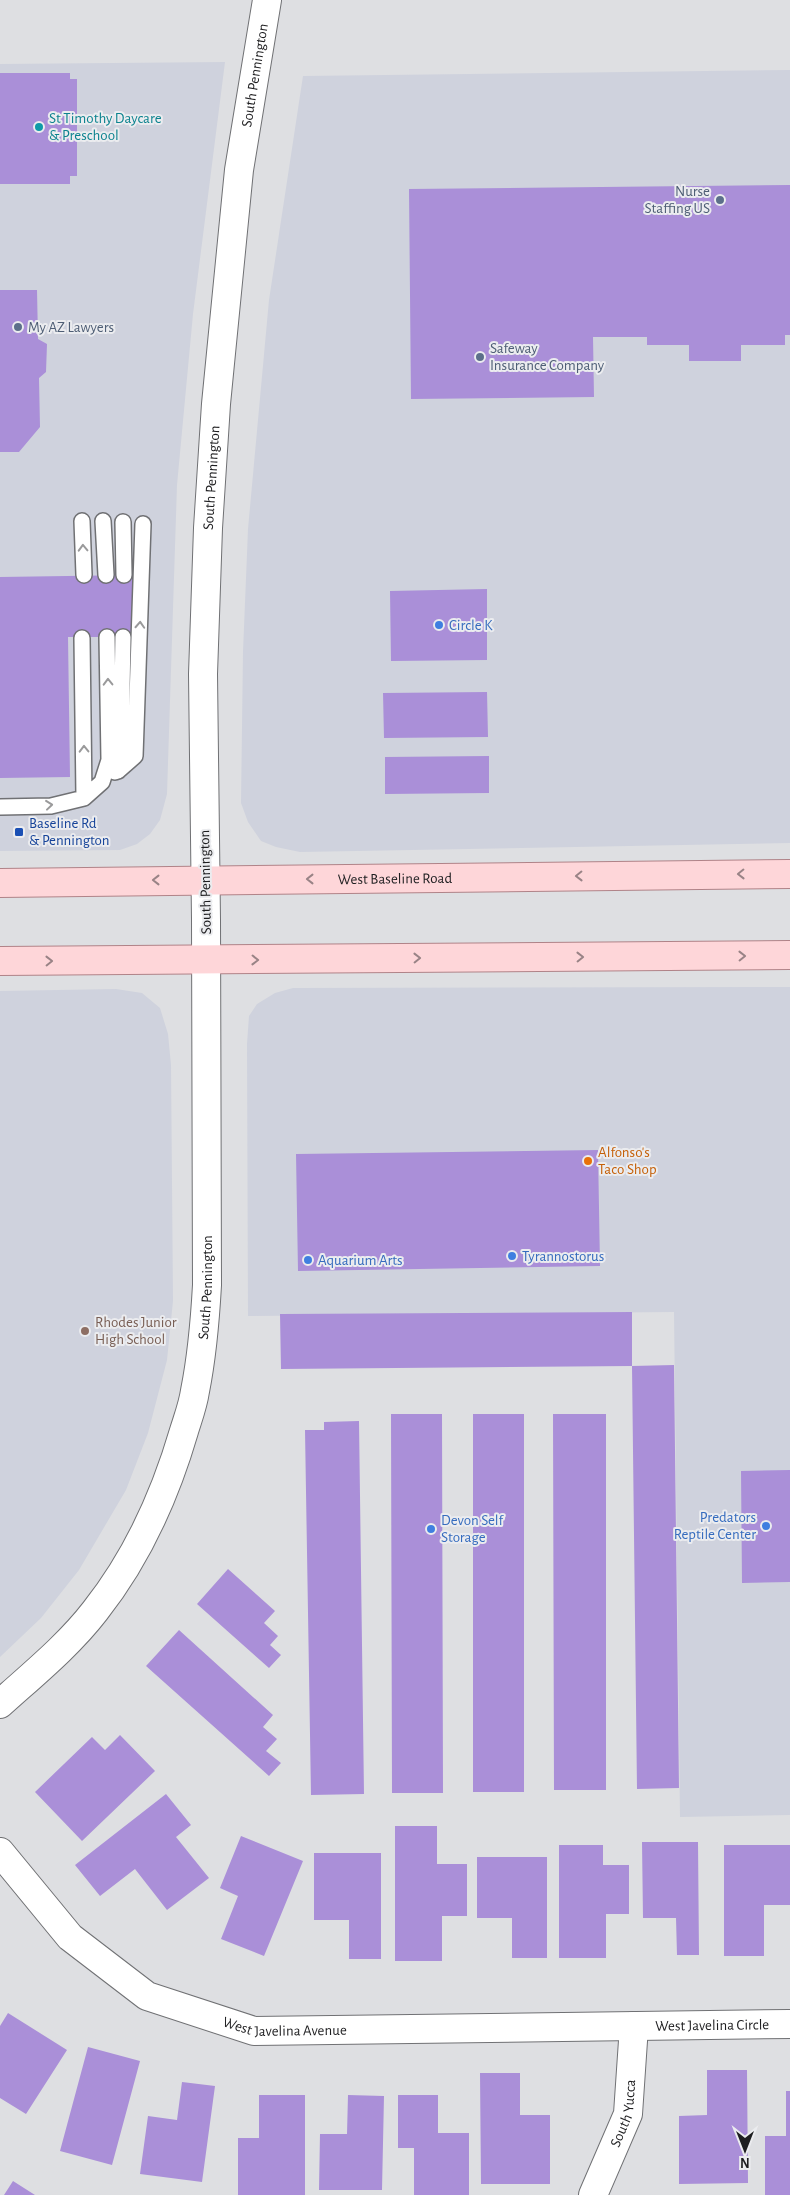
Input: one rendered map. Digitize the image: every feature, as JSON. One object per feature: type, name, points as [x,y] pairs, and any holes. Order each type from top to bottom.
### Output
[{"type":"main road","name":"West Baseline Road","points":[[0,883],[790,874]]},
{"type":"main road","points":[[0,961],[790,955]]},
{"type":"street","name":"South Pennington","points":[[0,1704],[56,1654],[94,1612],[121,1575],[147,1528],[173,1469],[195,1394],[203,1342],[207,1285],[206,959],[202,674],[216,404],[239,170],[267,0]]},
{"type":"street","name":"West Javelina Avenue","points":[[0,1852],[70,1937],[147,1996],[254,2031],[634,2026]]},
{"type":"street","name":"West Javelina Circle","points":[[634,2026],[790,2024]]},
{"type":"street","name":"South Yucca","points":[[593,2195],[628,2114],[634,2026]]},
{"type":"lane","points":[[82,521],[84,575]]},
{"type":"lane","points":[[103,521],[106,575]]},
{"type":"lane","points":[[123,522],[124,575]]},
{"type":"lane","points":[[0,807],[51,806],[84,798],[135,756],[143,524]]},
{"type":"lane","points":[[102,782],[109,760],[107,637]]},
{"type":"lane","points":[[118,771],[121,744],[123,637]]},
{"type":"lane","points":[[82,638],[84,798]]},
{"type":"shaded area","points":[[225,62],[193,314],[177,485],[167,794],[160,820],[150,834],[137,844],[120,850],[0,851],[0,64]]},
{"type":"shaded area","points":[[790,70],[790,843],[300,852],[276,847],[261,841],[248,822],[241,803],[243,652],[248,529],[269,300],[303,76]]},
{"type":"shaded area","points":[[790,987],[790,1815],[680,1817],[674,1312],[248,1316],[247,1044],[249,1016],[257,1004],[275,993],[293,988]]},
{"type":"shaded area","name":"Rhodes Junior High School","points":[[116,989],[142,993],[160,1008],[168,1034],[171,1065],[173,1301],[167,1360],[148,1433],[126,1490],[79,1570],[41,1618],[0,1657],[0,991]]},
{"type":"building","name":"St Timothy Daycare & Preschool","points":[[0,73],[70,73],[70,79],[77,79],[77,176],[70,176],[70,184],[0,184]]},
{"type":"building","points":[[790,185],[790,335],[785,335],[785,345],[741,345],[741,361],[689,361],[689,345],[647,345],[647,337],[593,337],[594,397],[411,399],[409,189]]},
{"type":"building","points":[[0,290],[37,290],[38,339],[47,344],[46,372],[39,378],[40,427],[19,452],[0,452]]},
{"type":"building","points":[[135,575],[136,637],[68,637],[70,777],[0,778],[0,577]]},
{"type":"building","name":"Circle K","points":[[487,589],[487,660],[391,661],[390,591]]},
{"type":"building","points":[[487,692],[488,737],[384,738],[383,693]]},
{"type":"building","points":[[489,756],[489,793],[385,794],[385,757]]},
{"type":"building","points":[[598,1150],[600,1266],[298,1271],[296,1154]]},
{"type":"building","points":[[632,1312],[632,1366],[281,1369],[280,1314]]},
{"type":"building","points":[[674,1365],[679,1788],[637,1789],[632,1366]]},
{"type":"building","points":[[391,1414],[442,1414],[443,1793],[392,1793]]},
{"type":"building","points":[[473,1414],[524,1414],[524,1792],[473,1792]]},
{"type":"building","points":[[553,1414],[606,1414],[606,1790],[554,1790]]},
{"type":"building","points":[[359,1421],[364,1794],[311,1795],[305,1430],[324,1430],[324,1422]]},
{"type":"building","name":"Predators Reptile Center","points":[[790,1470],[790,1582],[742,1583],[741,1471]]},
{"type":"building","points":[[228,1569],[275,1611],[264,1623],[278,1636],[270,1645],[281,1655],[269,1668],[197,1604]]},
{"type":"building","points":[[179,1630],[273,1715],[263,1727],[277,1739],[266,1751],[281,1763],[269,1776],[146,1666]]},
{"type":"building","points":[[120,1735],[155,1771],[82,1841],[35,1792],[92,1737],[105,1750]]},
{"type":"building","points":[[166,1794],[191,1825],[176,1837],[209,1878],[167,1910],[135,1869],[100,1896],[75,1865]]},
{"type":"building","points":[[395,1826],[437,1826],[437,1864],[467,1864],[467,1916],[442,1916],[442,1961],[395,1961]]},
{"type":"building","points":[[241,1836],[303,1861],[264,1956],[221,1939],[238,1896],[220,1888]]},
{"type":"building","points":[[642,1842],[698,1842],[699,1955],[677,1955],[676,1918],[643,1918]]},
{"type":"building","points":[[559,1845],[603,1845],[603,1865],[629,1865],[629,1914],[606,1914],[606,1958],[559,1958]]},
{"type":"building","points":[[724,1845],[790,1845],[790,1905],[764,1905],[764,1956],[724,1956]]},
{"type":"building","points":[[314,1853],[381,1853],[381,1959],[349,1959],[349,1920],[314,1920]]},
{"type":"building","points":[[477,1857],[547,1857],[547,1958],[512,1958],[512,1918],[477,1918]]},
{"type":"building","points":[[8,2013],[67,2050],[26,2114],[0,2098],[0,2026]]},
{"type":"building","points":[[88,2047],[140,2061],[112,2165],[60,2151]]},
{"type":"building","points":[[707,2070],[747,2070],[748,2183],[679,2184],[679,2116],[707,2115]]},
{"type":"building","points":[[480,2073],[520,2073],[520,2115],[550,2115],[550,2184],[481,2184]]},
{"type":"building","points":[[182,2082],[215,2086],[202,2182],[140,2174],[148,2116],[177,2120]]},
{"type":"building","points":[[786,2091],[790,2091],[790,2195],[765,2195],[765,2136],[786,2136]]},
{"type":"building","points":[[259,2095],[305,2095],[305,2195],[238,2195],[238,2138],[259,2138]]},
{"type":"building","points":[[348,2095],[384,2096],[382,2190],[319,2190],[320,2134],[347,2134]]},
{"type":"building","points":[[398,2095],[438,2095],[438,2133],[469,2133],[469,2195],[414,2195],[414,2148],[398,2148]]},
{"type":"building","points":[[13,2181],[35,2195],[4,2195]]},
{"type":"place","name":"St Timothy Daycare & Preschool","points":[[39,127]]},
{"type":"place","name":"Nurse Staffing US","points":[[720,200]]},
{"type":"place","name":"My AZ Lawyers","points":[[18,327]]},
{"type":"place","name":"Safeway Insurance Company","points":[[480,357]]},
{"type":"place","name":"Circle K","points":[[439,625]]},
{"type":"place","name":"Baseline Rd & Pennington","points":[[19,832]]},
{"type":"place","name":"Alfonso's Taco Shop","points":[[588,1161]]},
{"type":"place","name":"Tyrannostorus","points":[[512,1256]]},
{"type":"place","name":"Aquarium Arts","points":[[308,1260]]},
{"type":"place","name":"Rhodes Junior High School","points":[[85,1331]]},
{"type":"place","name":"Predators Reptile Center","points":[[766,1526]]},
{"type":"place","name":"Devon Self Storage","points":[[431,1529]]}]
